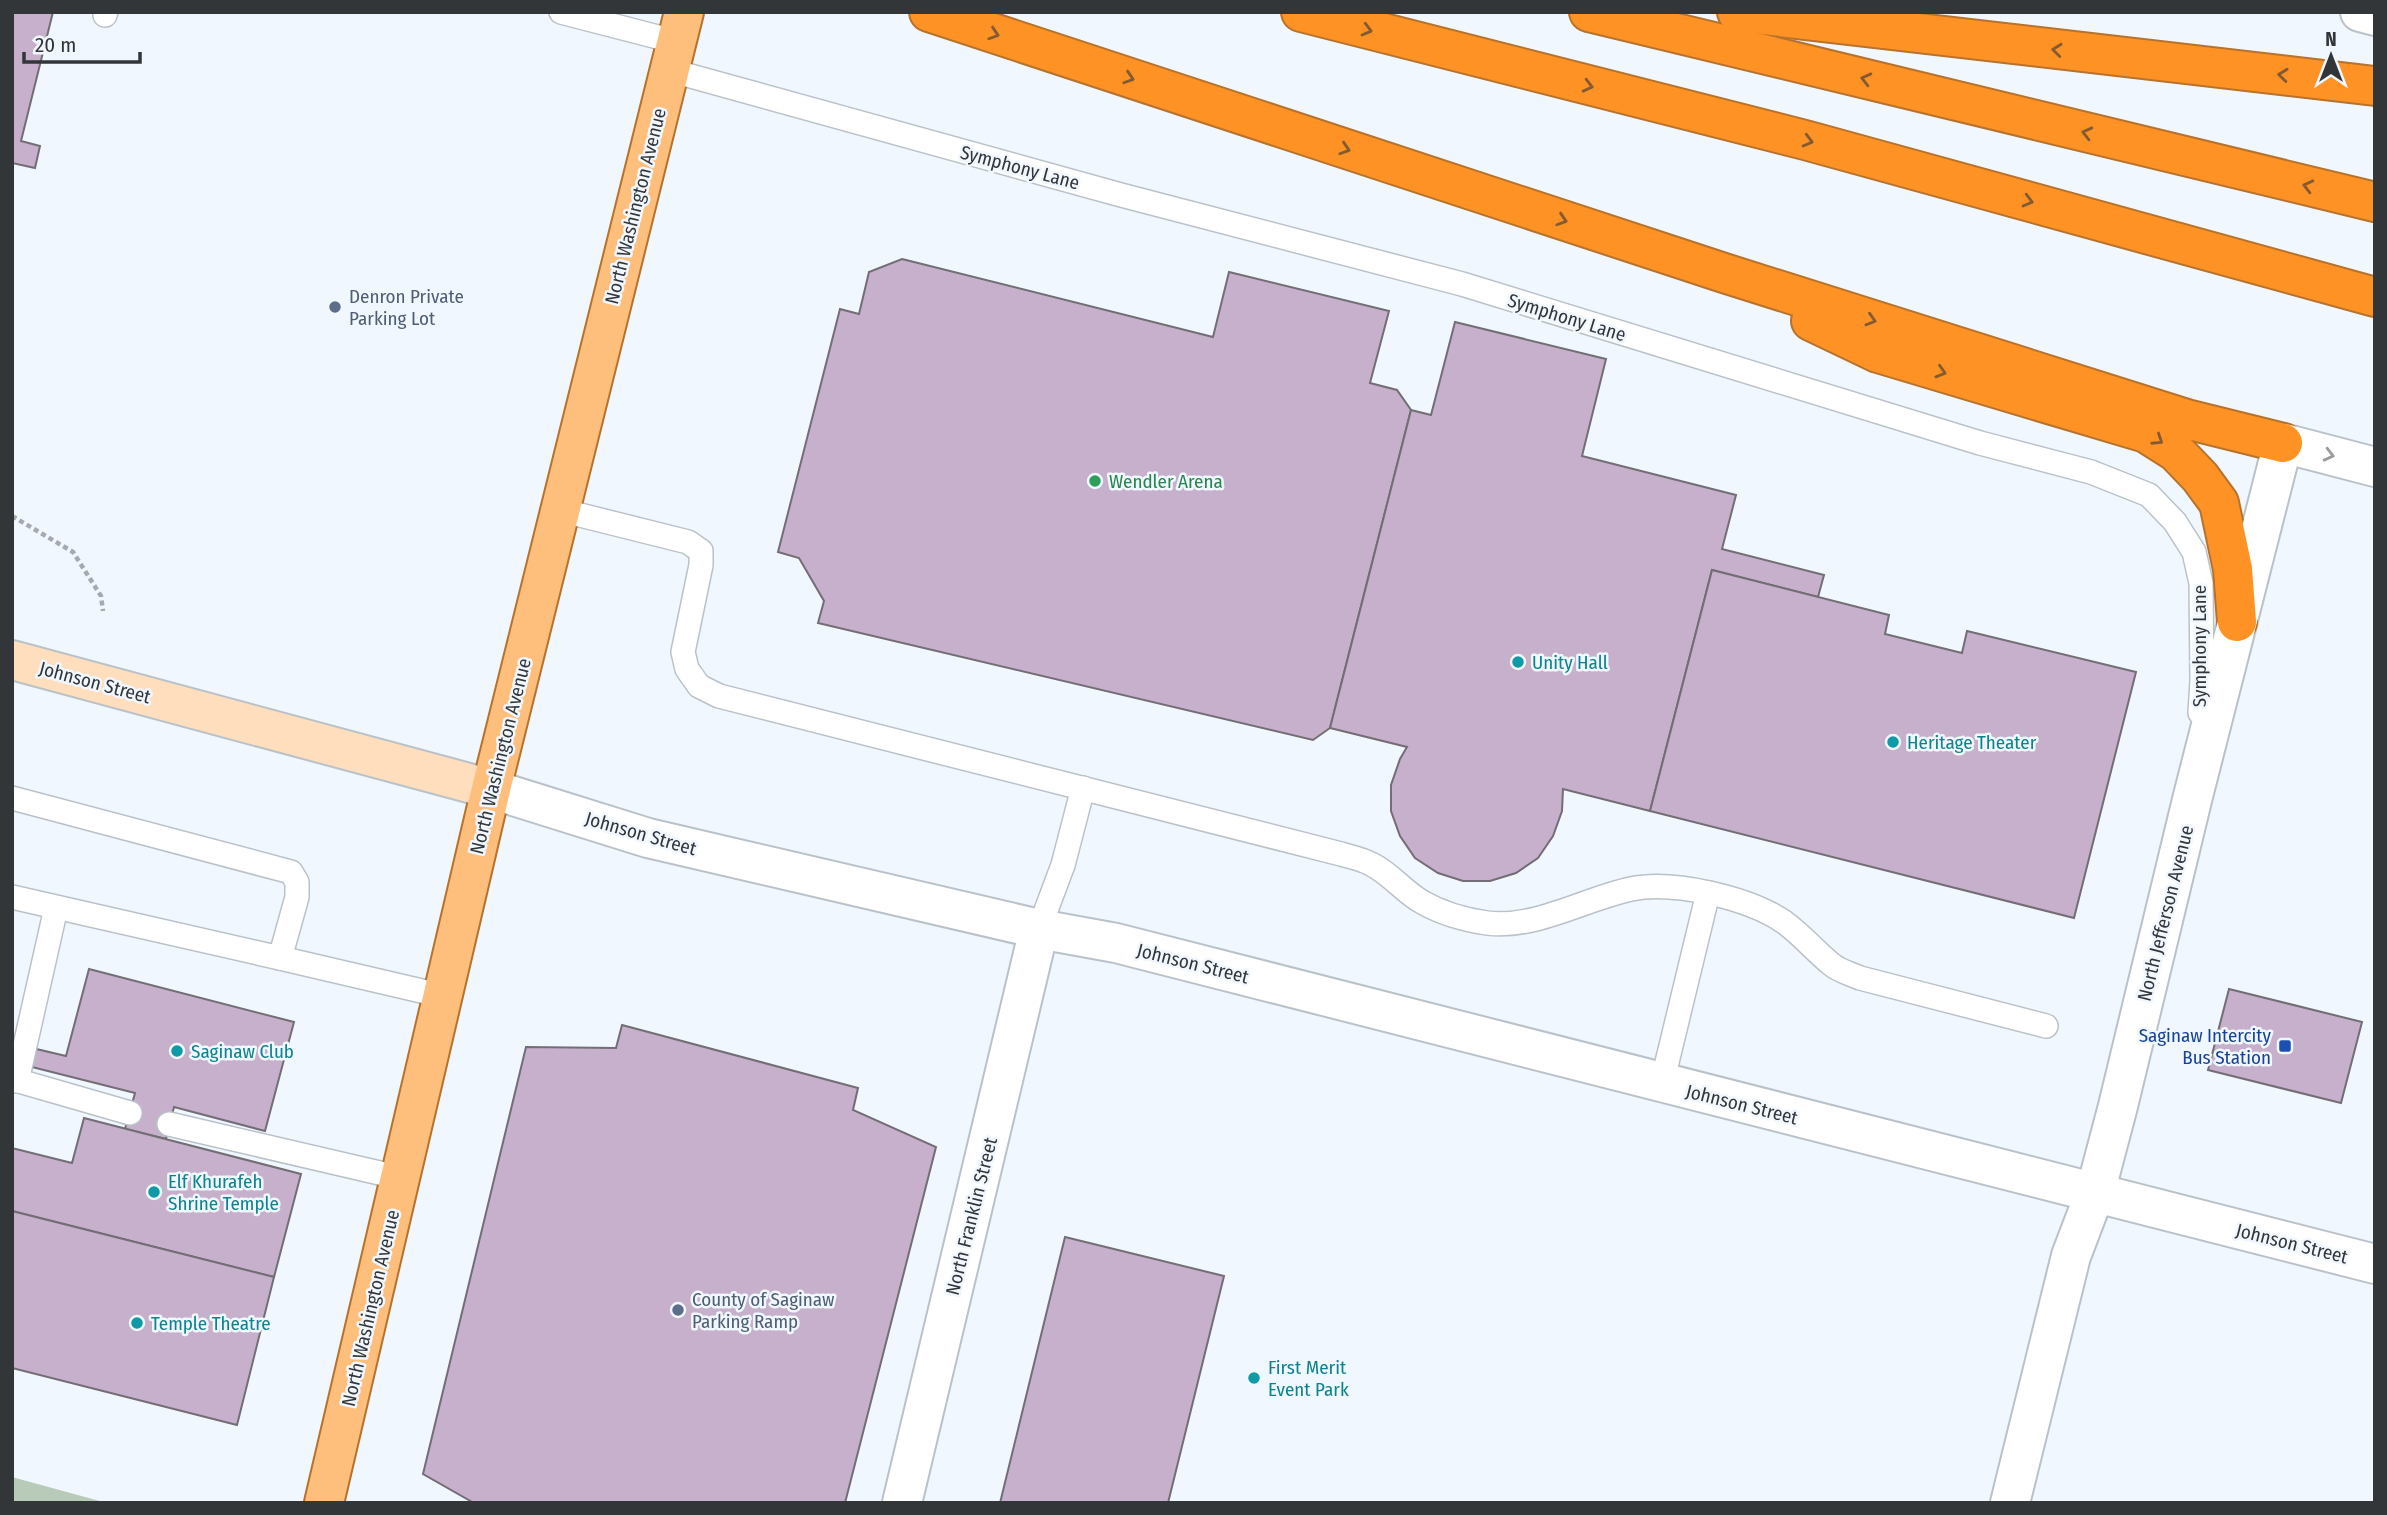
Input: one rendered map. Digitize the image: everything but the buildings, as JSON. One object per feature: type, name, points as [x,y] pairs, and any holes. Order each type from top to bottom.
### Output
[{"type":"highway","points":[[929,12],[1724,273],[2176,416],[2283,443]]},
{"type":"highway","points":[[1301,12],[1805,140],[2375,297]]},
{"type":"highway","points":[[1589,12],[2375,202]]},
{"type":"highway","points":[[1737,12],[2375,86]]},
{"type":"highway","points":[[1724,273],[1878,353],[2146,433],[2176,452],[2200,477],[2219,503],[2233,569],[2237,622]]},
{"type":"main road","name":"North Washington Avenue","points":[[324,1503],[491,789],[677,41]]},
{"type":"main road","name":"Johnson Street","points":[[12,660],[491,789]]},
{"type":"street","points":[[2361,12],[2375,16]]},
{"type":"street","points":[[2283,443],[2375,467]]},
{"type":"street","name":"North Jefferson Avenue","points":[[2010,1503],[2071,1256],[2095,1193],[2283,443]]},
{"type":"street","name":"Johnson Street","points":[[491,789],[648,838],[1039,929],[1116,943],[2375,1264]]},
{"type":"street","name":"North Franklin Street","points":[[902,1503],[1039,929]]},
{"type":"lane","name":"Symphony Lane","points":[[561,12],[677,41],[1121,195],[1462,285],[1979,443],[2091,472],[2149,495],[2175,522],[2194,552],[2201,583],[2202,681],[2192,800]]},
{"type":"lane","points":[[560,510],[688,542],[701,551],[701,565],[683,652],[687,669],[699,686],[719,696],[1362,860],[1392,878],[1421,902],[1450,915],[1489,924],[1531,920],[1602,895],[1635,888],[1672,888],[1708,893],[1742,902],[1782,920],[1811,943],[1833,966],[1860,978],[2046,1026]]},
{"type":"lane","points":[[1039,929],[1063,865],[1083,788]]},
{"type":"lane","points":[[12,798],[291,872],[297,882],[297,897],[280,958]]},
{"type":"lane","points":[[1662,1083],[1708,893]]},
{"type":"lane","points":[[12,897],[443,996]]},
{"type":"lane","points":[[56,908],[15,1080],[130,1113]]},
{"type":"lane","points":[[169,1124],[401,1178]]},
{"type":"path","points":[[12,516],[73,552],[101,596],[103,611]]},
{"type":"green space","points":[[12,1477],[107,1503],[12,1503]]},
{"type":"place","name":"Denron Private Parking Lot","points":[[335,307]]},
{"type":"place","name":"Wendler Arena","points":[[1095,481]]},
{"type":"place","name":"Unity Hall","points":[[1518,662]]},
{"type":"place","name":"Heritage Theater","points":[[1893,742]]},
{"type":"place","name":"Saginaw Intercity Bus Station","points":[[2285,1046]]},
{"type":"place","name":"Saginaw Club","points":[[177,1051]]},
{"type":"place","name":"Elf Khurafeh Shrine Temple","points":[[154,1192]]},
{"type":"place","name":"County of Saginaw Parking Ramp","points":[[678,1310]]},
{"type":"place","name":"Temple Theatre","points":[[137,1323]]},
{"type":"place","name":"First Merit Event Park","points":[[1254,1378]]}]
